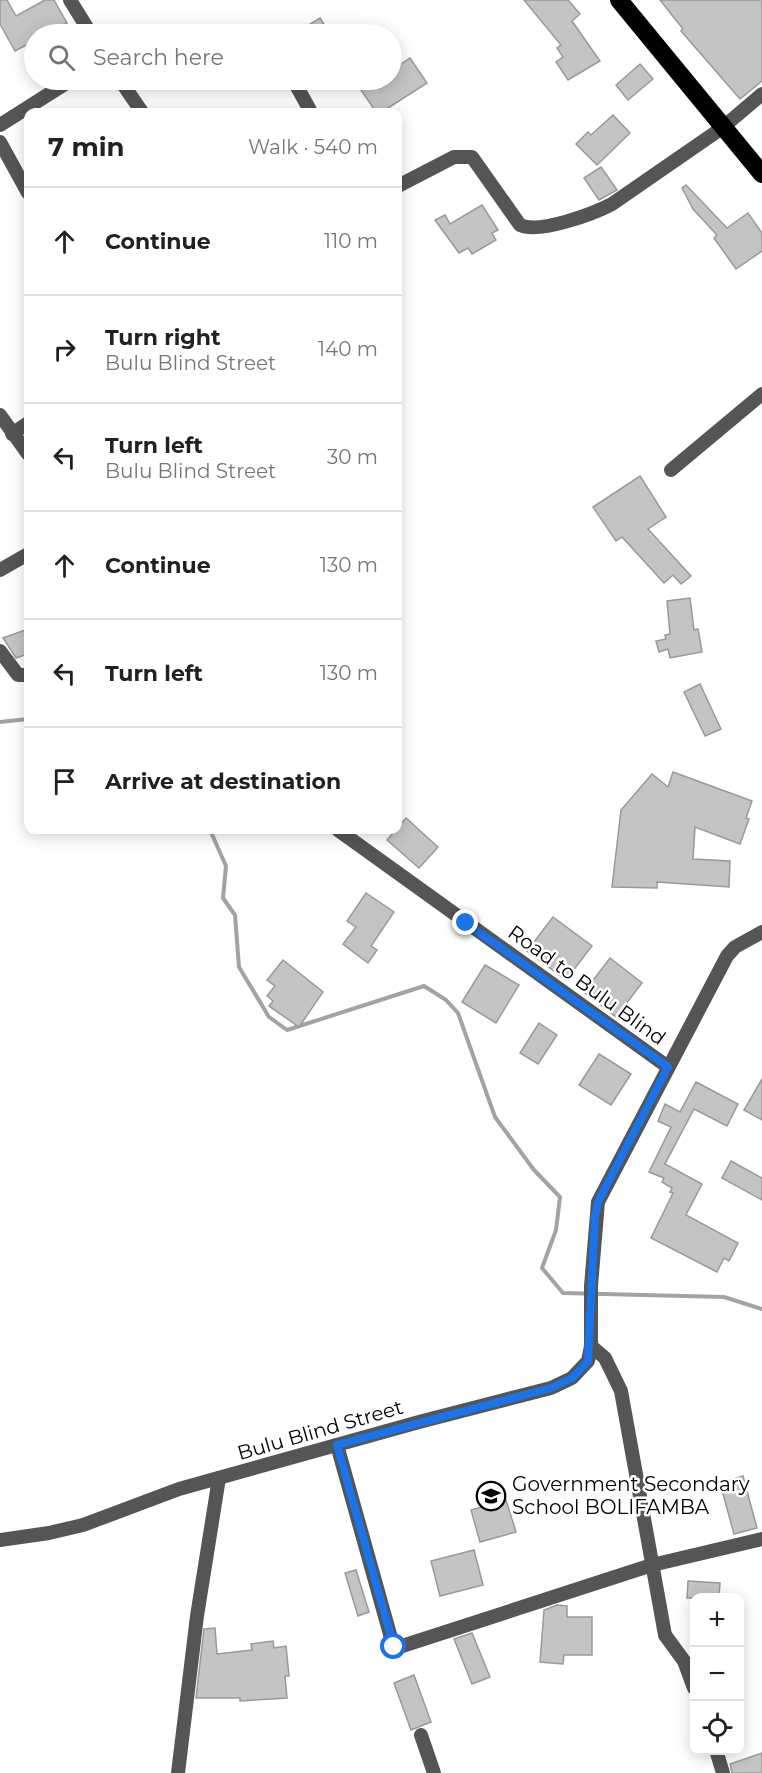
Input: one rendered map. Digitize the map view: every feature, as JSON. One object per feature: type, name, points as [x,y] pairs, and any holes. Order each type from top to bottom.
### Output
[{"type":"highway","points":[[619,0],[762,174]]},
{"type":"street","points":[[70,0],[85,24]]},
{"type":"street","points":[[27,108],[55,90]]},
{"type":"street","points":[[127,90],[139,108]]},
{"type":"street","points":[[299,90],[309,108]]},
{"type":"street","points":[[402,184],[454,158],[472,158],[520,225],[538,228],[600,210],[722,128],[762,94]]},
{"type":"street","points":[[0,125],[24,110]]},
{"type":"street","points":[[0,142],[24,186]]},
{"type":"street","points":[[671,470],[762,394]]},
{"type":"street","points":[[0,415],[24,449]]},
{"type":"street","points":[[12,434],[24,426]]},
{"type":"street","points":[[0,570],[24,556]]},
{"type":"street","points":[[0,651],[18,675],[24,675]]},
{"type":"street","name":"Road to Bulu Blind","points":[[344,834],[668,1067]]},
{"type":"street","name":"Bulu Blind Street","points":[[0,1540],[49,1533],[83,1525],[179,1489],[551,1388],[572,1378],[588,1361],[591,1346],[591,1286],[598,1202],[727,956],[735,947],[762,932]]},
{"type":"street","points":[[591,1346],[605,1358],[621,1391],[665,1635],[684,1661],[690,1677]]},
{"type":"street","points":[[337,1445],[393,1645],[396,1648],[652,1565],[762,1539]]},
{"type":"street","points":[[178,1773],[197,1616],[219,1478]]},
{"type":"street","points":[[421,1735],[434,1773]]},
{"type":"street","points":[[718,1755],[723,1773]]},
{"type":"building","points":[[0,0],[7,0],[16,16],[45,0],[54,0],[67,23],[24,24],[24,46],[15,51],[0,24]]},
{"type":"building","points":[[524,0],[568,0],[580,14],[572,21],[600,61],[568,80],[556,62],[563,57],[557,48],[561,45]]},
{"type":"building","points":[[660,0],[762,0],[762,81],[740,99],[681,31],[683,29]]},
{"type":"building","points":[[320,18],[324,24],[310,24]]},
{"type":"building","points":[[410,58],[427,83],[388,108],[373,108],[361,90],[402,90],[402,63]]},
{"type":"building","points":[[640,64],[653,79],[628,100],[616,85]]},
{"type":"building","points":[[613,115],[630,133],[597,165],[576,144],[588,132],[591,135]]},
{"type":"building","points":[[601,167],[617,190],[599,200],[584,178]]},
{"type":"building","points":[[686,185],[727,228],[748,213],[762,233],[762,251],[736,269],[714,238],[717,235],[693,209],[682,188]]},
{"type":"building","points":[[482,205],[498,230],[492,233],[496,240],[472,254],[468,248],[459,253],[435,220],[445,215],[450,224]]},
{"type":"building","points":[[640,476],[666,517],[648,529],[691,576],[681,584],[673,575],[664,583],[622,537],[616,541],[593,507]]},
{"type":"building","points":[[690,598],[694,630],[698,629],[702,652],[670,658],[668,649],[659,652],[656,641],[666,639],[665,635],[670,634],[667,601]]},
{"type":"building","points":[[24,630],[24,655],[16,658],[3,638]]},
{"type":"building","points":[[700,684],[721,729],[705,736],[684,692]]},
{"type":"building","points":[[673,772],[752,801],[746,818],[749,819],[740,844],[695,827],[693,859],[730,861],[729,887],[657,882],[657,888],[612,887],[621,810],[652,774],[668,787]]},
{"type":"building","points":[[406,818],[438,847],[419,868],[387,840],[392,834],[402,834],[402,823]]},
{"type":"building","points":[[366,893],[394,912],[371,946],[377,950],[368,963],[343,944],[356,927],[347,921]]},
{"type":"building","points":[[553,917],[592,946],[566,980],[527,951]]},
{"type":"building","points":[[610,958],[642,983],[616,1017],[584,992]]},
{"type":"building","points":[[283,960],[323,992],[299,1027],[269,1006],[273,1001],[267,996],[275,986],[267,980]]},
{"type":"building","points":[[485,965],[519,985],[496,1023],[462,1002]]},
{"type":"building","points":[[539,1023],[557,1035],[538,1064],[520,1053]]},
{"type":"building","points":[[599,1054],[631,1074],[611,1105],[579,1085]]},
{"type":"building","points":[[762,1079],[762,1120],[744,1110]]},
{"type":"building","points":[[696,1082],[738,1104],[727,1126],[694,1109],[665,1164],[702,1184],[686,1215],[738,1243],[729,1261],[724,1258],[717,1272],[651,1238],[673,1193],[670,1192],[672,1188],[662,1182],[664,1178],[649,1172],[671,1127],[658,1121],[665,1104],[680,1112]]},
{"type":"building","points":[[731,1161],[762,1178],[762,1200],[722,1178]]},
{"type":"building","points":[[743,1476],[757,1528],[734,1534],[720,1483]]},
{"type":"building","points":[[506,1500],[516,1532],[480,1542],[471,1510]]},
{"type":"building","points":[[474,1550],[483,1585],[440,1596],[431,1561]]},
{"type":"building","points":[[356,1570],[369,1612],[358,1616],[345,1573]]},
{"type":"building","points":[[688,1581],[720,1583],[719,1593],[690,1593],[690,1598],[687,1598]]},
{"type":"building","points":[[557,1605],[567,1606],[567,1617],[592,1617],[592,1655],[564,1655],[563,1664],[540,1662],[544,1610]]},
{"type":"building","points":[[215,1628],[217,1654],[252,1650],[251,1644],[273,1641],[274,1648],[286,1646],[289,1676],[285,1676],[287,1698],[240,1701],[240,1698],[196,1698],[204,1629]]},
{"type":"building","points":[[472,1633],[490,1677],[472,1684],[454,1639]]},
{"type":"building","points":[[414,1675],[431,1722],[411,1730],[394,1683]]},
{"type":"building","points":[[762,1753],[762,1773],[732,1773],[730,1764]]},
{"type":"waterway","points":[[0,722],[24,719]]},
{"type":"waterway","points":[[212,834],[226,866],[223,898],[235,915],[239,967],[269,1017],[287,1030],[424,986],[446,1000],[458,1013],[495,1117],[534,1170],[560,1197],[556,1230],[542,1268],[563,1293],[724,1297],[762,1309]]},
{"type":"place","name":"Government Secondary School BOLIFAMBA","points":[[491,1496]]},
{"type":"route","points":[[394,1647],[337,1445],[551,1388],[572,1378],[588,1361],[591,1346],[591,1286],[595,1216],[598,1202],[668,1067],[466,923]]}]
